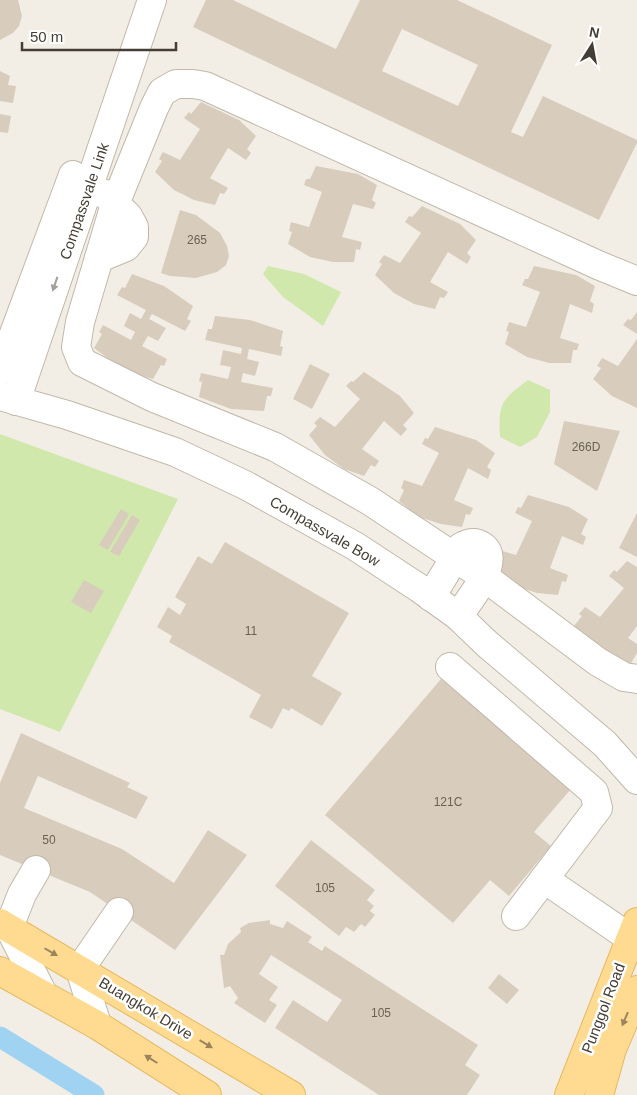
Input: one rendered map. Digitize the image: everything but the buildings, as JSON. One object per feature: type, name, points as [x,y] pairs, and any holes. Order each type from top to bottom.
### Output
[{"type":"main road","name":"Buangkok Drive","points":[[4,925],[291,1095]]},
{"type":"main road","name":"Punggol Road","points":[[570,1095],[634,930]]},
{"type":"main road","points":[[0,971],[97,1025],[207,1095]]},
{"type":"main road","name":"Punggol Road","points":[[599,1095],[612,1049],[637,990]]},
{"type":"main road","points":[[612,1049],[618,1095]]},
{"type":"street","name":"Compassvale Link","points":[[8,398],[76,221],[79,187],[134,0]]},
{"type":"street","name":"Compassvale Link","points":[[79,187],[152,0]]},
{"type":"street","points":[[115,204],[162,92],[176,84],[194,84],[214,90],[589,261],[637,281]]},
{"type":"street","points":[[79,187],[104,194],[128,216],[134,227],[134,237],[126,247],[109,253],[80,322],[76,347],[82,362],[152,397],[275,447],[370,501],[483,576],[598,662],[624,677],[637,679]]},
{"type":"street","name":"Compassvale Link","points":[[0,371],[76,221]]},
{"type":"street","name":"Compassvale Bow","points":[[8,398],[67,414],[175,452],[245,485],[355,546],[458,616],[486,643],[605,744],[637,780]]},
{"type":"street","points":[[431,596],[454,557]]},
{"type":"street","points":[[458,616],[483,576]]},
{"type":"street","points":[[486,643],[455,671],[594,792],[598,808],[516,916]]},
{"type":"street","name":"Compassvale Bow","points":[[605,744],[637,754]]},
{"type":"street","points":[[36,870],[4,925],[43,994]]},
{"type":"street","points":[[544,879],[634,930]]},
{"type":"street","points":[[97,1025],[80,969],[119,912]]},
{"type":"green space","points":[[268,266],[304,274],[341,292],[323,326],[283,297],[263,274]]},
{"type":"green space","points":[[528,380],[550,390],[550,412],[537,437],[520,447],[500,437],[500,417],[503,404],[507,398]]},
{"type":"green space","points":[[0,434],[178,499],[60,732],[0,709]]},
{"type":"waterway","points":[[0,1037],[94,1095]]}]
